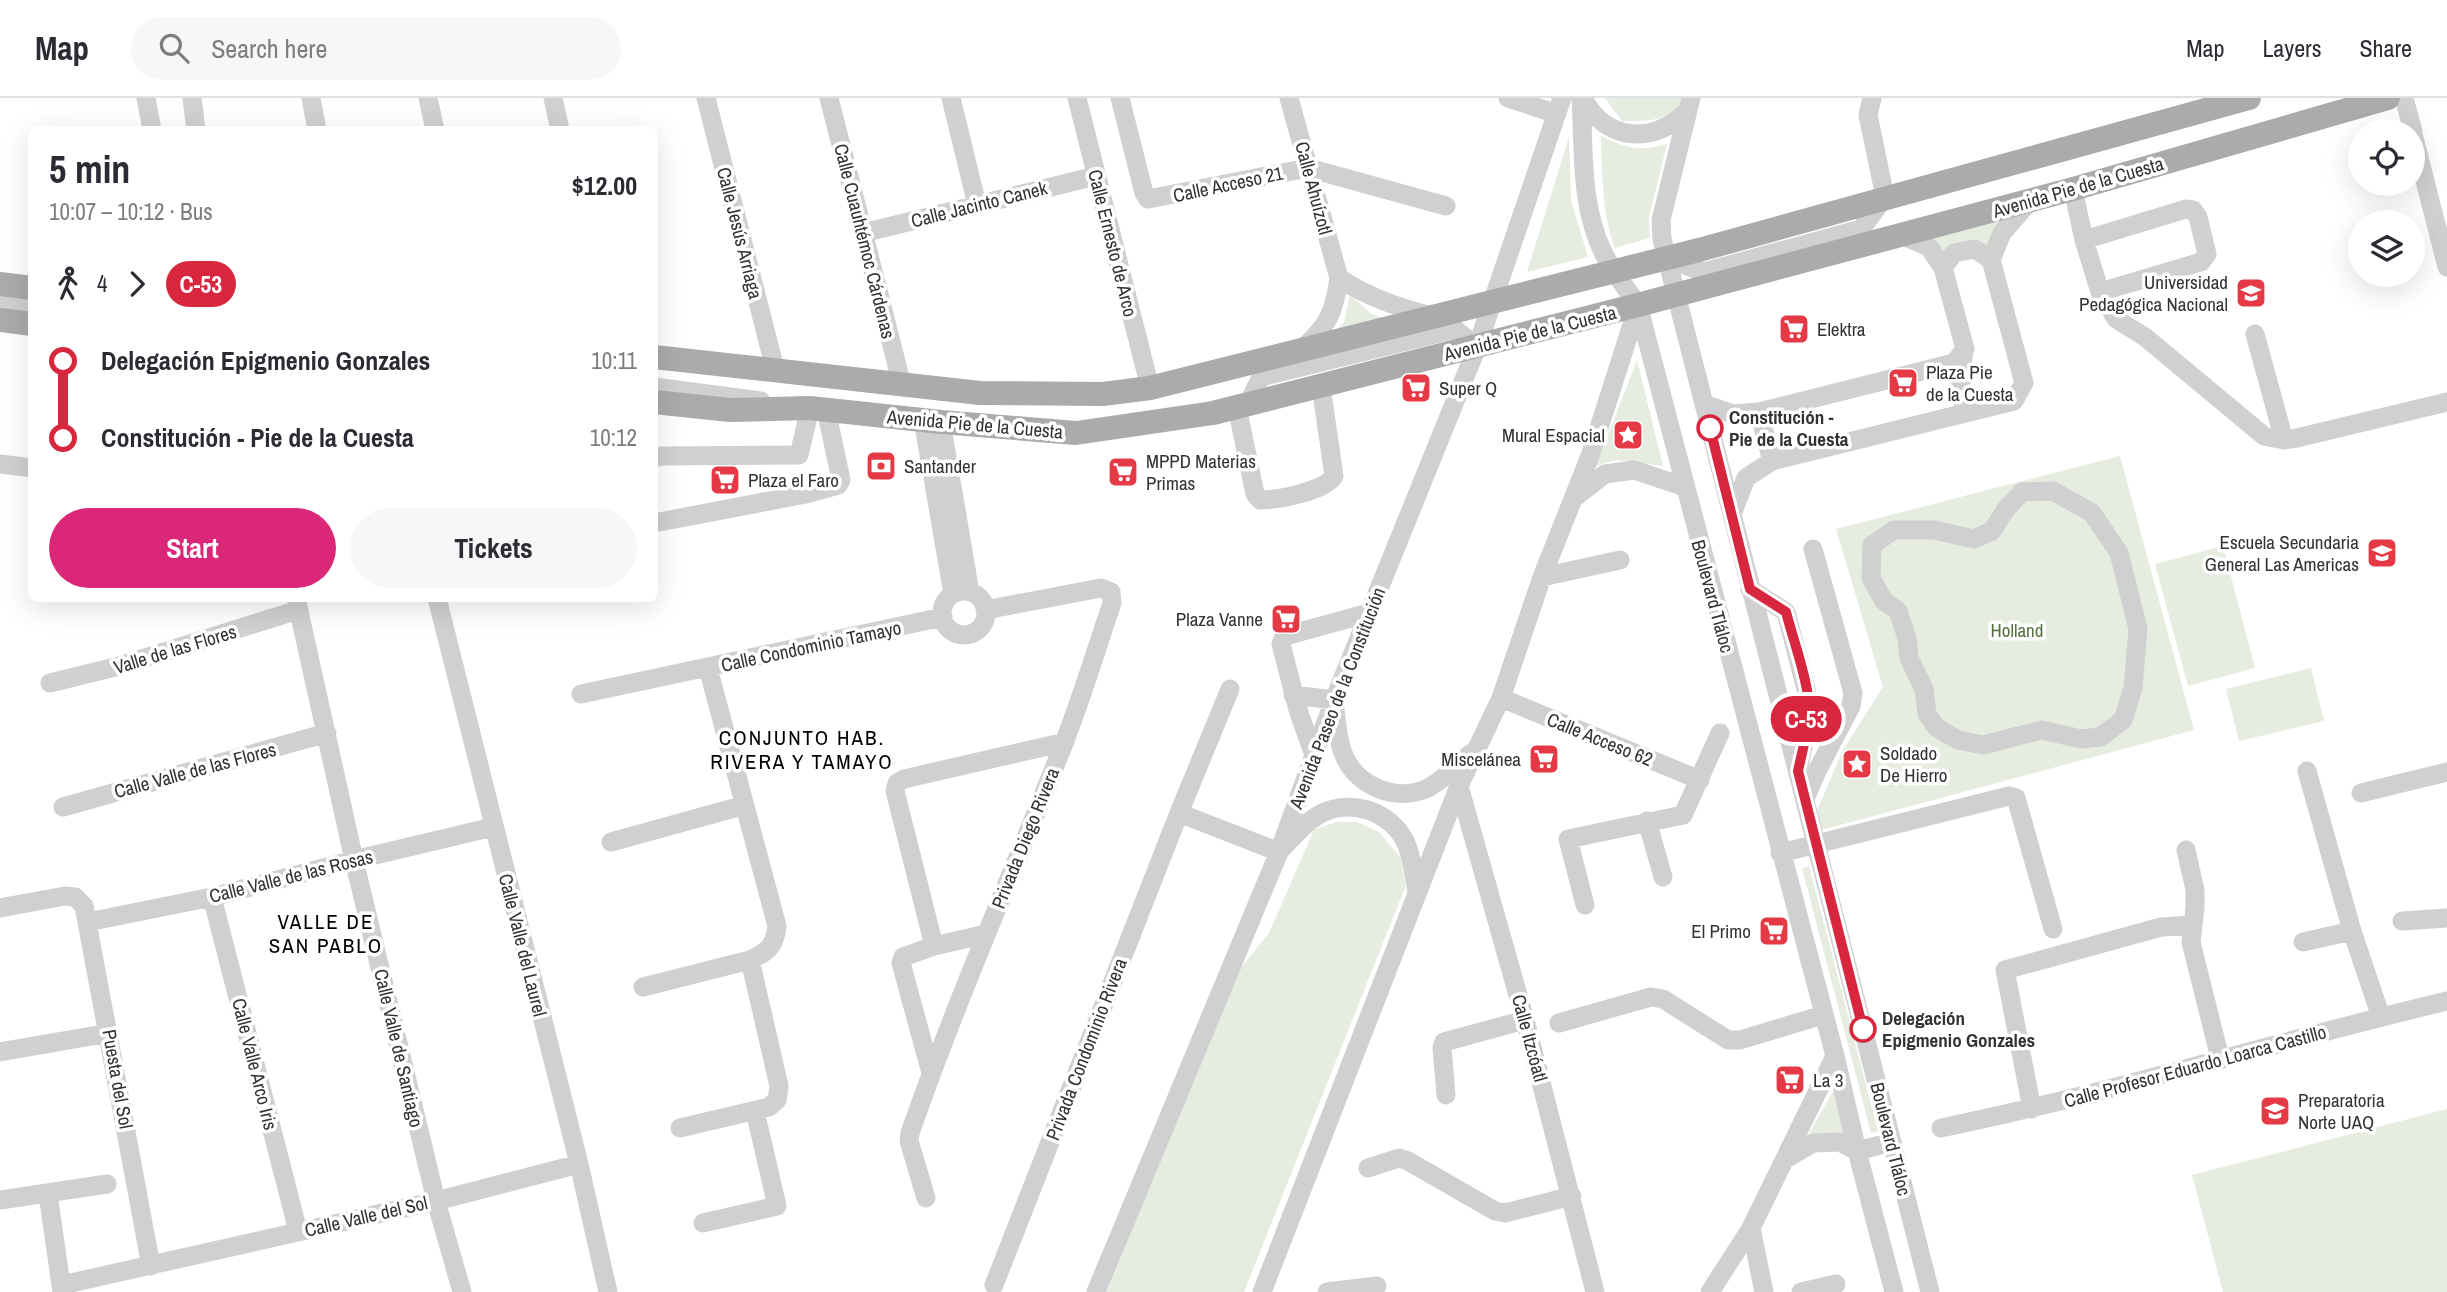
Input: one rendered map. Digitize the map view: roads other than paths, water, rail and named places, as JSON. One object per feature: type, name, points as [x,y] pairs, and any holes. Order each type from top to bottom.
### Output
[{"type":"main road","name":"Avenida Pie de la Cuesta","points":[[658,358],[980,393],[1103,394],[1150,388],[1666,258],[1885,197],[2199,104],[2249,98]]},
{"type":"main road","name":"Avenida Pie de la Cuesta","points":[[658,402],[730,410],[818,409],[1076,433],[1242,406],[1638,305],[2073,189],[2388,98]]},
{"type":"main road","points":[[1638,305],[1666,258]]},
{"type":"main road","points":[[0,284],[28,288]]},
{"type":"main road","points":[[0,320],[28,324]]},
{"type":"street","points":[[146,98],[151,126]]},
{"type":"street","points":[[192,98],[196,126]]},
{"type":"street","points":[[311,98],[316,126]]},
{"type":"street","points":[[428,98],[434,126]]},
{"type":"street","points":[[553,98],[559,126]]},
{"type":"street","name":"Calle Jesús Arriaga","points":[[706,98],[775,369]]},
{"type":"street","name":"Calle Cuauhtémoc Cárdenas","points":[[829,98],[902,385]]},
{"type":"street","points":[[951,98],[977,205]]},
{"type":"street","name":"Calle Ernesto de Arco","points":[[1077,98],[1150,388]]},
{"type":"street","name":"Calle Acceso 21","points":[[1120,98],[1144,193],[1148,199],[1308,167]]},
{"type":"street","name":"Calle Ahuízotl","points":[[1289,98],[1339,278],[1336,305],[1322,331],[1300,352]]},
{"type":"street","points":[[1508,98],[1559,106]]},
{"type":"street","points":[[1582,98],[1596,117],[1607,125],[1631,134],[1667,128],[1689,105]]},
{"type":"street","points":[[1262,1292],[1459,786],[1501,698],[1542,577],[1590,456],[1638,305],[1602,251],[1594,229],[1586,185],[1582,98]]},
{"type":"street","points":[[1872,98],[1868,115],[1885,197]]},
{"type":"street","points":[[2404,98],[2410,119]]},
{"type":"street","points":[[1666,258],[1661,220],[1689,105]]},
{"type":"street","name":"Avenida Paseo de la Constitución","points":[[1096,1292],[1279,852],[1334,700],[1477,347],[1559,106]]},
{"type":"street","points":[[1308,167],[1446,206]]},
{"type":"street","points":[[2425,170],[2442,224],[2447,267]]},
{"type":"street","name":"Calle Jacinto Canek","points":[[863,233],[1096,176]]},
{"type":"street","points":[[2073,189],[2084,240],[2100,292],[2116,319],[2145,337],[2264,436],[2284,440],[2297,438],[2447,402]]},
{"type":"street","points":[[1732,514],[1746,478],[1772,461],[2014,401],[2024,383],[1991,260],[2002,233],[2031,200]]},
{"type":"street","points":[[2084,240],[2186,209],[2193,210],[2198,217],[2207,254],[2201,262],[2100,292]]},
{"type":"street","points":[[1901,235],[1929,247],[1943,268],[1965,349],[1961,372],[1961,399],[1972,411]]},
{"type":"street","points":[[1943,268],[1954,253],[1975,249],[1991,260]]},
{"type":"street","name":"Boulevard Tláloc","points":[[1666,258],[1930,1292]]},
{"type":"street","points":[[1339,278],[1389,304],[1430,316]]},
{"type":"street","points":[[0,302],[28,308]]},
{"type":"street","name":"Boulevard Tláloc","points":[[1638,305],[1835,1056],[1894,1292]]},
{"type":"street","points":[[1321,386],[1334,476],[1329,484],[1316,489],[1260,500],[1255,494],[1242,406],[1261,377],[1455,329],[1477,347]]},
{"type":"street","points":[[2255,334],[2284,440]]},
{"type":"street","points":[[1704,404],[1733,414],[1759,412],[1954,363],[1965,349]]},
{"type":"street","points":[[658,388],[818,409]]},
{"type":"street","points":[[658,457],[799,455],[818,409]]},
{"type":"street","points":[[658,522],[806,494],[838,485],[841,480],[818,409]]},
{"type":"street","points":[[1759,412],[1772,461]]},
{"type":"street","points":[[932,421],[962,593]]},
{"type":"street","points":[[0,464],[28,468]]},
{"type":"street","points":[[1573,499],[1605,474],[1634,470],[1685,487]]},
{"type":"street","points":[[2053,491],[2092,513],[2119,552],[2138,629],[2133,688],[2123,720],[2100,737],[2081,739],[2042,730],[1983,745],[1958,740],[1937,728],[1927,714],[1924,690],[1909,658],[1907,638],[1898,611],[1884,601],[1871,578],[1872,545],[1894,530],[1934,530],[1974,539],[1993,531],[2006,509],[2022,492],[2053,491]]},
{"type":"street","points":[[1805,799],[1816,771],[1851,706],[1853,693],[1813,549]]},
{"type":"street","points":[[1542,577],[1620,560]]},
{"type":"street","name":"Privada Diego Rivera","points":[[926,1198],[909,1141],[931,1073],[1065,741],[1112,603],[1111,592],[1101,588],[985,610]]},
{"type":"street","points":[[1750,589],[1786,612],[1808,697],[1798,771]]},
{"type":"street","points":[[962,593],[980,599],[985,610],[979,629],[967,635],[948,629],[943,617],[944,604],[962,593]]},
{"type":"street","name":"Calle Valle del Laurel","points":[[438,602],[579,1164],[608,1292]]},
{"type":"street","name":"Valle de las Flores","points":[[50,683],[119,666],[297,604]]},
{"type":"street","name":"Calle Valle de Santiago","points":[[297,604],[354,860],[436,1200],[462,1292]]},
{"type":"street","points":[[1315,758],[1293,695],[1281,644],[1284,637],[1369,613]]},
{"type":"street","name":"Calle Condominio Tamayo","points":[[750,960],[773,946],[776,926],[708,668],[943,617]]},
{"type":"street","points":[[581,694],[708,668]]},
{"type":"street","name":"Privada Condominio Rivera","points":[[994,1285],[1230,689]]},
{"type":"street","points":[[1293,695],[1334,700],[1343,755],[1356,774],[1375,788],[1401,793],[1427,788],[1474,751]]},
{"type":"street","name":"Calle Acceso 62","points":[[1501,698],[1700,780]]},
{"type":"street","name":"Calle Valle de las Flores","points":[[63,807],[327,733]]},
{"type":"street","points":[[1585,905],[1568,839],[1683,815],[1720,733]]},
{"type":"street","name":"Privada Diego Rivera","points":[[934,946],[895,791],[897,783],[904,779],[1065,741]]},
{"type":"street","points":[[2307,771],[2352,931],[2381,1017]]},
{"type":"street","points":[[2361,793],[2447,772]]},
{"type":"street","name":"Calle Itzcóatl","points":[[1459,786],[1525,1020],[1595,1292]]},
{"type":"street","points":[[1780,853],[2009,796],[2016,798],[2053,929]]},
{"type":"street","points":[[611,842],[745,805]]},
{"type":"street","points":[[1179,813],[1279,852],[1305,826],[1325,812],[1348,807],[1371,811],[1392,824],[1400,833],[1410,855],[1417,891]]},
{"type":"street","points":[[1647,821],[1663,877]]},
{"type":"street","name":"Calle Valle de las Rosas","points":[[88,922],[212,897],[493,827]]},
{"type":"street","points":[[2186,850],[2195,908],[2191,942],[2220,1058]]},
{"type":"street","name":"Puesta del Sol","points":[[0,908],[65,896],[75,897],[84,906],[151,1266]]},
{"type":"street","name":"Calle Valle Arco Iris","points":[[212,897],[298,1231]]},
{"type":"street","points":[[2402,921],[2447,918]]},
{"type":"street","points":[[2032,1109],[2006,970],[2161,927],[2192,925]]},
{"type":"street","points":[[2303,942],[2352,931]]},
{"type":"street","name":"Privada Diego Rivera","points":[[931,1073],[901,963],[903,957],[934,946],[986,934]]},
{"type":"street","points":[[643,987],[750,960],[779,1093],[774,1104],[755,1111],[680,1128]]},
{"type":"street","points":[[1559,1023],[1651,997],[1664,999],[1728,1040],[1740,1040],[1824,1015]]},
{"type":"street","name":"Calle Profesor Eduardo Loarca Castillo","points":[[1941,1128],[2032,1109],[2447,1001]]},
{"type":"street","points":[[1446,1095],[1442,1048],[1444,1042],[1525,1020]]},
{"type":"street","points":[[0,1052],[109,1033]]},
{"type":"street","points":[[1710,1292],[1751,1227],[1835,1056]]},
{"type":"street","points":[[702,1223],[777,1206],[755,1111]]},
{"type":"street","points":[[1787,1158],[1813,1143],[1840,1142],[1857,1151],[1892,1143]]},
{"type":"street","points":[[1368,1168],[1399,1158],[1485,1207],[1505,1213],[1572,1196]]},
{"type":"street","name":"Calle Valle del Sol","points":[[62,1289],[579,1164]]},
{"type":"street","points":[[0,1200],[107,1184]]},
{"type":"street","points":[[48,1194],[62,1289]]},
{"type":"street","points":[[1751,1227],[1764,1292]]},
{"type":"street","points":[[1801,1292],[1836,1284]]},
{"type":"street","points":[[1327,1292],[1377,1286]]},
{"type":"place","name":"Universidad Pedagógica Nacional","points":[[2251,293]]},
{"type":"place","name":"Elektra","points":[[1794,329]]},
{"type":"place","name":"Plaza Pie de la Cuesta","points":[[1903,383]]},
{"type":"place","name":"Super Q","points":[[1416,388]]},
{"type":"place","name":"Constitución - Pie de la Cuesta","points":[[1710,428]]},
{"type":"place","name":"Mural Espacial","points":[[1628,435]]},
{"type":"place","name":"Santander","points":[[881,466]]},
{"type":"place","name":"MPPD Materias Primas","points":[[1123,472]]},
{"type":"place","name":"Plaza el Faro","points":[[725,480]]},
{"type":"place","name":"Escuela Secundaria General Las Americas","points":[[2382,553]]},
{"type":"place","name":"Plaza Vanne","points":[[1286,619]]},
{"type":"place","name":"Miscelánea","points":[[1544,759]]},
{"type":"place","name":"Soldado De Hierro","points":[[1857,764]]},
{"type":"place","name":"El Primo","points":[[1774,931]]},
{"type":"place","name":"Delegación Epigmenio Gonzales","points":[[1863,1029]]},
{"type":"place","name":"La 3","points":[[1790,1080]]},
{"type":"place","name":"Preparatoria Norte UAQ","points":[[2275,1111]]},
{"type":"district","name":"CONJUNTO HAB. RIVERA Y TAMAYO","points":[[802,749]]},
{"type":"district","name":"VALLE DE SAN PABLO","points":[[326,933]]},
{"type":"park label","name":"Holland","points":[[2017,630]]}]
